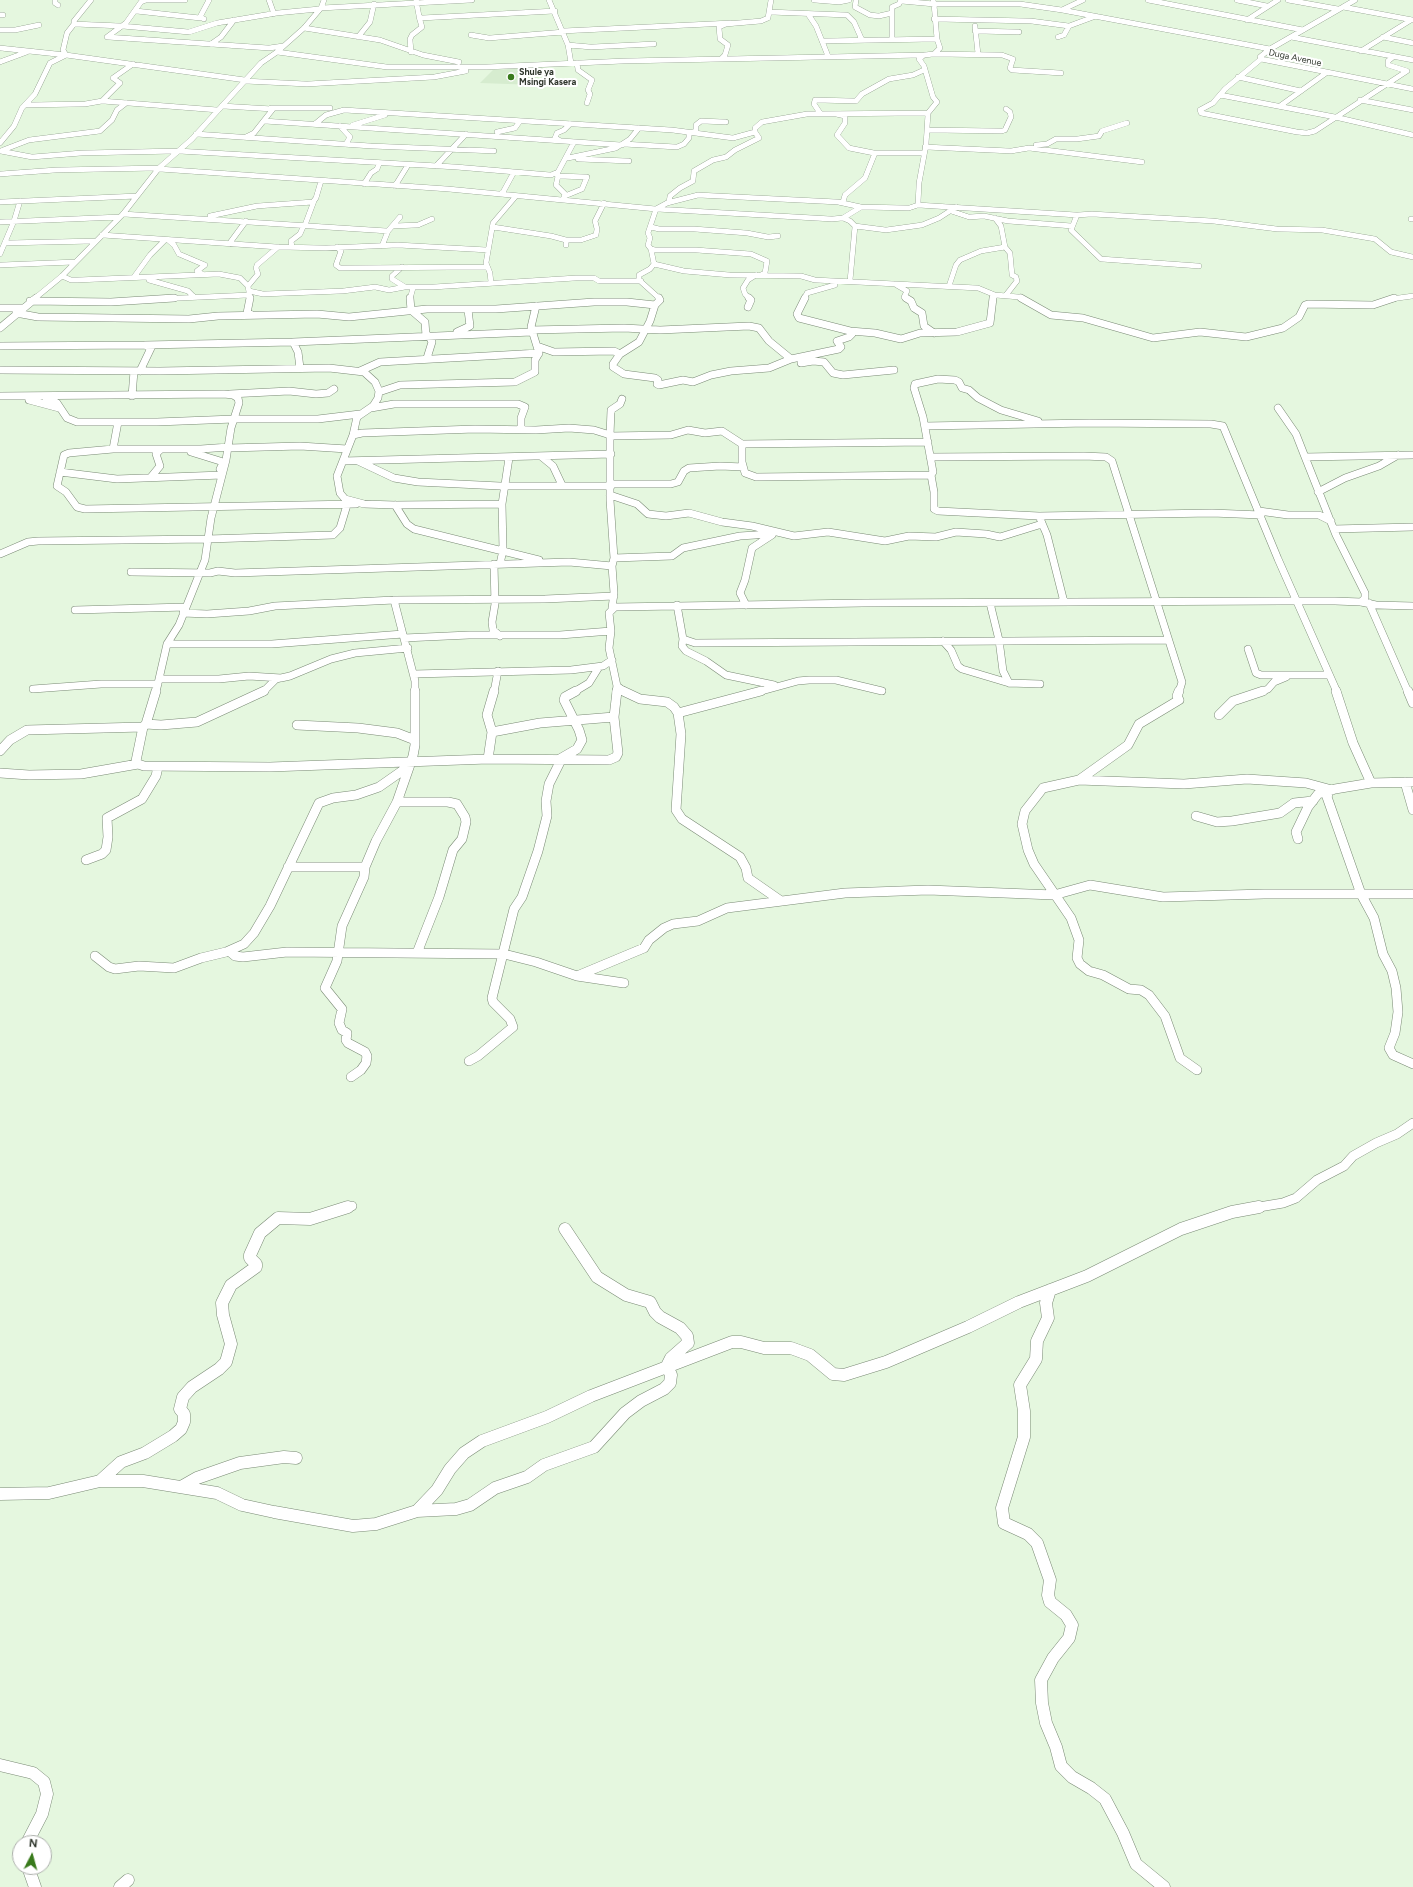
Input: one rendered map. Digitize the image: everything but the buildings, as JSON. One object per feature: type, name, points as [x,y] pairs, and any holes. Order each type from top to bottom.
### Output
[{"type":"street","points":[[66,55],[63,50],[67,33],[74,24],[74,21],[91,0]]},
{"type":"street","points":[[185,0],[146,0],[141,2],[136,11],[122,26],[107,37],[273,48],[284,45]]},
{"type":"street","points":[[200,18],[209,0]]},
{"type":"street","points":[[269,0],[274,14]]},
{"type":"street","points":[[0,328],[16,313],[62,276],[74,262],[122,216],[159,168],[196,134],[244,80],[304,28],[320,8],[324,0]]},
{"type":"street","points":[[74,24],[122,26],[189,32],[217,23],[320,8],[416,1],[472,0]]},
{"type":"street","points":[[549,0],[555,11],[574,63],[578,70],[592,80],[588,90],[590,94],[587,103]]},
{"type":"street","points":[[471,35],[492,38],[563,32],[765,20],[769,17],[771,0]]},
{"type":"street","points":[[814,0],[839,2],[850,0]]},
{"type":"street","points":[[856,0],[855,7],[870,15],[879,16],[892,13]]},
{"type":"street","points":[[1062,10],[1083,0]]},
{"type":"street","points":[[1148,0],[1303,30]]},
{"type":"street","points":[[1237,0],[1267,6]]},
{"type":"street","points":[[1247,20],[1278,0]]},
{"type":"street","points":[[1288,0],[1412,20]]},
{"type":"street","name":"Duga Avenue","points":[[1355,0],[1260,56],[1261,59],[1413,89]]},
{"type":"street","points":[[411,52],[410,39],[412,35],[422,27],[416,1]]},
{"type":"street","points":[[892,40],[892,7],[900,1],[910,3],[933,2],[969,4],[996,2],[1062,10],[1270,50]]},
{"type":"street","points":[[933,2],[937,39],[940,48],[934,54]]},
{"type":"street","points":[[996,2],[997,15]]},
{"type":"street","points":[[358,37],[370,22],[374,4]]},
{"type":"street","points":[[969,4],[976,16],[975,31],[978,54]]},
{"type":"street","points":[[136,11],[200,18],[217,23]]},
{"type":"street","points":[[419,17],[455,17],[555,11]]},
{"type":"street","points":[[769,12],[843,14],[850,16],[862,40]]},
{"type":"street","points":[[808,14],[828,56]]},
{"type":"street","points":[[934,19],[997,15],[1069,26],[1096,16]]},
{"type":"street","points":[[211,44],[221,36],[234,20]]},
{"type":"street","points":[[1361,51],[1412,20]]},
{"type":"street","points":[[721,59],[725,55],[728,45],[720,39],[719,27],[731,23]]},
{"type":"street","points":[[0,30],[15,30],[38,25]]},
{"type":"street","points":[[1058,37],[1064,35],[1069,26]]},
{"type":"street","points":[[304,28],[380,40],[411,52],[447,61],[486,67]]},
{"type":"street","points":[[975,31],[1019,32]]},
{"type":"street","points":[[1291,37],[1413,60]]},
{"type":"street","points":[[1383,37],[1413,43]]},
{"type":"street","points":[[822,41],[937,39]]},
{"type":"street","points":[[568,45],[591,47],[654,44]]},
{"type":"street","points":[[0,48],[66,55],[244,80],[307,84],[434,77],[479,67]]},
{"type":"street","points":[[0,62],[28,51]]},
{"type":"street","points":[[277,52],[371,66],[479,67],[828,56],[978,54],[1007,56],[1013,60],[1010,68],[1012,70],[1061,73]]},
{"type":"street","points":[[0,142],[14,126],[25,105],[35,94],[50,63],[66,55]]},
{"type":"street","points":[[918,205],[928,113],[937,102],[933,97],[919,59],[924,55]]},
{"type":"street","points":[[1393,57],[1386,64],[1413,72]]},
{"type":"street","points":[[1261,59],[1238,77],[1213,103],[1200,110],[1201,113],[1307,133],[1315,131],[1385,83],[1407,71]]},
{"type":"street","points":[[102,101],[120,83],[113,78],[133,64]]},
{"type":"street","points":[[820,113],[814,104],[815,100],[856,101],[862,94],[890,79],[913,75],[924,70]]},
{"type":"street","points":[[1280,106],[1326,73]]},
{"type":"street","points":[[1238,77],[1301,91]]},
{"type":"street","points":[[1220,95],[1335,117],[1410,134],[1413,129]]},
{"type":"street","points":[[1360,100],[1413,110]]},
{"type":"street","points":[[25,105],[81,104],[102,101],[218,110]]},
{"type":"street","points":[[0,151],[29,140],[100,131],[112,120],[118,110],[126,103]]},
{"type":"street","points":[[222,106],[330,108]]},
{"type":"street","points":[[246,137],[254,133],[272,111],[271,108]]},
{"type":"street","points":[[927,130],[1006,130],[1011,117],[1010,112],[1006,109]]},
{"type":"street","points":[[315,124],[326,116],[340,110],[394,112],[639,128],[733,138],[755,132]]},
{"type":"street","points":[[348,127],[394,112]]},
{"type":"street","points":[[755,132],[758,125],[766,120],[828,112],[928,113]]},
{"type":"street","points":[[828,112],[845,116],[845,123],[837,135],[849,148],[874,153],[924,153]]},
{"type":"street","points":[[414,119],[418,114]]},
{"type":"street","points":[[694,133],[696,125],[701,121],[715,120],[726,122]]},
{"type":"street","points":[[264,121],[348,127],[411,128],[478,135],[622,145],[677,146],[684,144],[689,138],[689,134],[694,133]]},
{"type":"street","points":[[478,135],[509,130],[518,126],[520,121]]},
{"type":"street","points":[[925,147],[1011,151],[1047,144],[1056,139],[1077,139],[1100,136],[1102,131],[1127,123]]},
{"type":"street","points":[[559,140],[556,138],[557,133],[564,130],[570,124]]},
{"type":"street","points":[[340,126],[350,137],[346,144]]},
{"type":"street","points":[[567,158],[588,153],[603,152],[622,145],[630,139],[639,128]]},
{"type":"street","points":[[667,203],[671,195],[693,181],[694,171],[709,162],[726,157],[734,150],[756,140],[759,138],[755,132]]},
{"type":"street","points":[[196,134],[450,150],[494,151]]},
{"type":"street","points":[[436,166],[466,134]]},
{"type":"street","points":[[564,198],[556,185],[557,175],[574,142]]},
{"type":"street","points":[[1029,148],[1142,162]]},
{"type":"street","points":[[0,151],[26,157],[82,153],[178,151],[378,164],[436,166],[588,177],[582,189],[564,198]]},
{"type":"street","points":[[843,202],[845,195],[862,183],[874,153]]},
{"type":"street","points":[[567,158],[629,161]]},
{"type":"street","points":[[364,184],[371,173],[377,169],[378,164]]},
{"type":"street","points":[[395,186],[408,165]]},
{"type":"street","points":[[0,174],[56,170],[159,168],[516,196],[564,198],[656,209],[774,209],[843,218],[850,221],[855,226],[886,230],[922,225],[939,218],[958,207]]},
{"type":"street","points":[[502,194],[514,172]]},
{"type":"street","points":[[292,247],[291,242],[300,234],[321,181]]},
{"type":"street","points":[[0,202],[137,196]]},
{"type":"street","points":[[491,283],[490,273],[487,267],[488,250],[493,223],[516,196]]},
{"type":"street","points":[[654,264],[651,249],[648,245],[650,238],[648,233],[656,209],[667,203],[694,196],[843,202],[861,207],[902,209],[918,205],[1077,215],[1147,217],[1213,221],[1277,229],[1322,230],[1375,239],[1391,252],[1413,257]]},
{"type":"street","points":[[774,209],[782,199]]},
{"type":"street","points":[[0,252],[14,221],[20,201]]},
{"type":"street","points":[[203,218],[257,206],[309,203],[314,201]]},
{"type":"street","points":[[493,227],[551,236],[566,243],[581,240],[596,235],[597,229],[595,221],[604,203]]},
{"type":"street","points":[[843,218],[861,207]]},
{"type":"street","points":[[951,210],[960,215],[995,218],[1008,221],[1072,226]]},
{"type":"street","points":[[1077,215],[1071,230],[1101,259],[1199,266]]},
{"type":"street","points":[[0,222],[122,216],[203,218],[304,225],[390,228],[418,225],[432,219]]},
{"type":"street","points":[[382,246],[390,228],[400,217]]},
{"type":"street","points":[[995,218],[1001,226],[1005,247],[1010,253],[1012,268],[1011,272],[1017,281],[1006,296]]},
{"type":"street","points":[[229,244],[246,221]]},
{"type":"street","points":[[651,226],[658,229],[694,228],[778,236]]},
{"type":"street","points":[[850,281],[855,226]]},
{"type":"street","points":[[102,235],[278,247],[382,246],[488,250]]},
{"type":"street","points":[[167,240],[174,245],[179,254],[206,264],[197,271],[202,274]]},
{"type":"street","points":[[137,277],[150,255],[167,240]]},
{"type":"street","points":[[5,243],[96,241]]},
{"type":"street","points":[[248,291],[258,274],[256,268],[257,265],[278,247]]},
{"type":"street","points":[[337,247],[341,251],[336,265],[340,268],[487,267]]},
{"type":"street","points":[[948,286],[956,265],[960,260],[981,251],[1005,247]]},
{"type":"street","points":[[651,249],[696,250],[751,254],[761,257],[767,261],[765,273],[748,280],[743,288],[745,294],[751,300],[748,307]]},
{"type":"street","points":[[0,265],[74,262]]},
{"type":"street","points":[[654,264],[684,271],[801,276],[809,279],[978,288],[995,295],[1026,300],[1051,315],[1083,318],[1153,338],[1200,332],[1246,337],[1283,328],[1300,316],[1308,304],[1373,305],[1397,297],[1413,296]]},
{"type":"street","points":[[654,264],[650,269],[638,275],[641,281],[659,297],[660,300],[655,305],[650,321],[644,329],[639,342],[620,354],[613,364],[613,367],[617,371],[624,374],[655,378],[658,380],[657,384],[665,386],[683,380],[693,382],[710,375],[769,368],[782,364],[791,359],[839,349],[841,347],[837,341],[849,337],[852,334],[850,331]]},
{"type":"street","points":[[402,267],[392,276],[398,284],[413,288],[576,278],[594,278],[599,281],[641,281]]},
{"type":"street","points":[[62,276],[71,280],[224,274],[238,278],[248,291],[250,301],[247,313],[252,315]]},
{"type":"street","points":[[137,277],[188,291],[194,297]]},
{"type":"street","points":[[809,279],[807,293],[797,314],[800,318],[850,331],[875,333],[901,339],[920,333],[935,334],[957,332],[990,323],[992,300],[995,295]]},
{"type":"street","points":[[807,293],[850,281]]},
{"type":"street","points":[[892,283],[907,291],[904,297],[911,301],[914,308],[922,313],[925,327],[935,334]]},
{"type":"street","points":[[30,302],[111,302],[194,297],[248,291],[263,294],[343,291],[375,287],[389,290],[405,287]]},
{"type":"street","points":[[413,288],[410,297],[412,310],[425,322],[427,336],[432,342],[427,358]]},
{"type":"street","points":[[16,313],[38,317],[190,319],[252,315],[317,314],[336,317],[349,317],[444,308],[468,310],[627,302],[655,305]]},
{"type":"street","points":[[379,392],[400,385],[515,382],[535,372],[534,360],[538,350],[531,323],[536,306]]},
{"type":"street","points":[[0,308],[22,308]]},
{"type":"street","points":[[451,335],[469,327],[468,310]]},
{"type":"street","points":[[0,346],[293,342],[616,328],[723,328],[741,326],[756,327],[769,341],[791,359]]},
{"type":"street","points":[[293,342],[298,352],[300,368]]},
{"type":"street","points":[[132,396],[137,371],[151,348],[145,345]]},
{"type":"street","points":[[360,372],[371,365],[380,362],[538,350],[554,352],[614,351],[620,354]]},
{"type":"street","points":[[782,364],[819,361],[828,365],[833,373],[843,375],[894,370]]},
{"type":"street","points":[[0,370],[137,371],[329,368],[360,372],[370,376],[375,382],[379,392],[378,398],[371,408]]},
{"type":"street","points":[[1044,424],[1001,410],[978,398],[969,390],[962,388],[959,382],[943,379],[924,381],[915,384],[914,388],[925,426],[933,472],[931,475],[934,492],[934,509],[938,511],[1005,513],[1039,516],[1260,513],[1319,515],[1331,521]]},
{"type":"street","points":[[0,396],[132,396],[289,391],[302,394],[316,394],[328,393],[334,389]]},
{"type":"street","points":[[220,476],[229,447],[231,428],[239,403],[238,398],[230,394]]},
{"type":"street","points":[[18,396],[62,409]]},
{"type":"street","points":[[44,397],[53,400],[70,420],[118,422],[234,419],[269,420],[299,418],[318,419],[360,414],[371,408],[394,404],[518,404],[524,407],[525,410],[521,418],[521,429]]},
{"type":"street","points":[[0,773],[81,774],[138,764],[158,767],[270,767],[488,759],[602,761],[616,757],[618,753],[614,717],[617,686],[609,648],[611,631],[609,612],[612,608],[614,596],[612,566],[614,558],[610,495],[610,436],[611,410],[620,404],[622,399]]},
{"type":"street","points":[[1278,408],[1296,434],[1334,529],[1365,593],[1365,603],[1411,695],[1413,703]]},
{"type":"street","points":[[360,414],[357,417],[353,435],[337,476],[340,493],[344,499],[364,504]]},
{"type":"street","points":[[113,449],[118,422]]},
{"type":"street","points":[[925,426],[1044,424],[1212,424],[1223,426],[1278,559],[1339,697],[1353,743],[1371,783]]},
{"type":"street","points":[[353,435],[362,433],[475,429],[584,429],[594,430],[610,436],[671,435],[688,430],[705,433],[722,431],[742,444],[828,442],[863,444],[928,442]]},
{"type":"street","points":[[742,444],[743,467],[745,473],[756,477],[931,475]]},
{"type":"street","points":[[347,448],[300,446],[160,450],[113,449],[66,454],[64,455],[57,486],[66,492],[77,507],[96,509],[364,504],[502,504]]},
{"type":"street","points":[[138,764],[136,761],[145,725],[159,682],[167,644],[179,625],[204,560],[222,463],[220,461],[182,449]]},
{"type":"street","points":[[151,477],[160,466],[156,454],[160,450]]},
{"type":"street","points":[[343,461],[509,458],[611,454]]},
{"type":"street","points":[[1318,492],[1350,476],[1379,466],[1398,455]]},
{"type":"street","points":[[1306,457],[1413,455]]},
{"type":"street","points":[[542,457],[553,466],[562,485]]},
{"type":"street","points":[[930,457],[1106,457],[1112,461],[1130,514],[1155,601],[1182,682],[1178,696],[1179,700],[1138,724],[1128,745],[1079,780]]},
{"type":"street","points":[[500,636],[493,630],[494,598],[497,564],[503,550],[502,504],[509,458]]},
{"type":"street","points":[[356,460],[394,478],[424,482],[505,486],[670,484],[678,482],[685,469],[720,466],[743,467]]},
{"type":"street","points":[[60,472],[102,478],[220,476]]},
{"type":"street","points":[[610,495],[637,504],[648,514],[666,516],[689,513],[722,522],[752,526],[776,533],[801,536],[828,532],[885,541],[909,536],[936,537],[956,532],[1006,536],[1042,524]]},
{"type":"street","points":[[0,554],[28,542],[333,535],[340,528],[347,505]]},
{"type":"street","points":[[395,505],[407,524],[414,529],[471,544],[503,550],[546,562]]},
{"type":"street","points":[[1039,516],[1047,535],[1064,602]]},
{"type":"street","points":[[1334,529],[1413,527]]},
{"type":"street","points":[[614,558],[672,556],[683,548],[740,536],[776,533]]},
{"type":"street","points":[[717,605],[740,593],[745,580],[752,548],[776,533]]},
{"type":"street","points":[[131,572],[235,573],[546,562],[569,562],[612,566]]},
{"type":"street","points":[[740,593],[746,605]]},
{"type":"street","points":[[75,610],[184,610],[200,614],[249,611],[275,606],[394,600],[476,600],[494,598],[614,596]]},
{"type":"street","points":[[351,1077],[361,1070],[366,1063],[367,1056],[365,1052],[348,1043],[346,1040],[347,1033],[342,1030],[339,1023],[342,1009],[331,997],[326,988],[337,961],[342,926],[364,877],[365,867],[376,842],[397,802],[409,763],[413,756],[415,740],[416,718],[414,674],[394,600]]},
{"type":"street","points":[[612,608],[677,605],[1155,601],[1297,601],[1413,606]]},
{"type":"street","points":[[990,603],[999,640],[1003,672],[1009,683]]},
{"type":"street","points":[[677,605],[683,639],[682,646],[686,651],[706,661],[726,675],[758,683],[782,685]]},
{"type":"street","points":[[167,644],[272,644],[377,637],[560,635],[611,631]]},
{"type":"street","points":[[683,639],[695,643],[943,640],[1168,640]]},
{"type":"street","points":[[943,640],[951,650],[958,666],[962,669],[1009,683],[1040,684]]},
{"type":"street","points":[[0,751],[10,740],[27,730],[161,725],[197,722],[262,693],[276,679],[290,676],[331,659],[367,651],[408,648]]},
{"type":"street","points":[[1248,649],[1256,673],[1266,676],[1329,675]]},
{"type":"street","points":[[414,674],[571,670],[599,667],[609,664],[612,660]]},
{"type":"street","points":[[469,1060],[478,1056],[513,1027],[510,1019],[493,1002],[492,998],[514,909],[522,897],[538,851],[547,816],[546,801],[549,784],[559,760],[577,749],[582,740],[564,700],[565,697],[589,683],[599,667]]},
{"type":"street","points":[[488,759],[492,732],[487,715],[490,708],[498,671]]},
{"type":"street","points":[[1219,715],[1233,701],[1268,689],[1274,682],[1288,675]]},
{"type":"street","points":[[33,689],[249,676],[281,678]]},
{"type":"street","points":[[678,713],[798,681],[824,679],[836,680],[882,691]]},
{"type":"street","points":[[617,686],[629,695],[667,702],[674,707],[678,713],[681,734],[680,762],[677,774],[676,810],[682,818],[699,831],[740,857],[746,868],[748,878],[781,901]]},
{"type":"street","points":[[492,732],[540,723],[614,717]]},
{"type":"street","points":[[297,725],[358,728],[397,733],[415,740]]},
{"type":"street","points":[[95,956],[109,967],[115,969],[139,966],[174,968],[200,958],[229,951],[244,944],[254,933],[270,906],[319,803],[323,800],[356,795],[379,787],[409,763]]},
{"type":"street","points":[[86,860],[102,854],[106,850],[108,837],[107,818],[142,799],[156,776],[158,767]]},
{"type":"street","points":[[1197,1070],[1180,1058],[1174,1045],[1170,1027],[1165,1016],[1148,995],[1141,990],[1129,989],[1103,975],[1089,971],[1080,964],[1076,958],[1078,940],[1072,918],[1054,895],[1034,864],[1028,850],[1022,824],[1025,811],[1043,788],[1079,780],[1184,784],[1247,779],[1306,783],[1331,790]]},
{"type":"street","points":[[1298,839],[1296,832],[1313,801],[1318,794],[1331,790],[1371,783],[1409,782],[1413,810]]},
{"type":"street","points":[[1331,790],[1328,797],[1361,894],[1374,918],[1383,954],[1392,971],[1396,988],[1398,1012],[1395,1033],[1389,1048],[1393,1055],[1413,1064]]},
{"type":"street","points":[[1196,816],[1217,822],[1232,821],[1280,813],[1294,803],[1313,801]]},
{"type":"street","points":[[397,802],[448,802],[457,804],[465,817],[466,822],[462,839],[453,850],[439,897],[417,953]]},
{"type":"street","points":[[288,867],[365,867]]},
{"type":"street","points":[[577,976],[644,948],[649,940],[664,928],[673,924],[698,921],[734,906],[867,892],[928,890],[1054,895],[1090,885],[1131,893],[1163,897],[1413,894]]},
{"type":"street","points":[[229,951],[236,956],[243,957],[287,952],[337,954],[504,954],[536,962],[577,976],[624,983]]},
{"type":"street","points":[[417,1511],[437,1490],[450,1469],[464,1453],[482,1441],[547,1417],[591,1396],[667,1366],[732,1342],[741,1342],[764,1348],[791,1348],[810,1355],[833,1374],[844,1375],[916,1350],[968,1328],[1019,1302],[1088,1276],[1181,1229],[1232,1212],[1283,1203],[1296,1198],[1317,1180],[1344,1166],[1353,1156],[1376,1143],[1397,1134],[1413,1123]]},
{"type":"street","points":[[100,1481],[121,1462],[145,1453],[173,1436],[181,1429],[184,1422],[184,1414],[180,1409],[183,1397],[192,1387],[219,1369],[226,1362],[230,1352],[230,1344],[222,1303],[231,1285],[256,1267],[256,1264],[250,1258],[250,1255],[260,1234],[278,1218],[310,1219],[352,1206]]},
{"type":"street","points":[[565,1229],[597,1277],[626,1296],[650,1302],[655,1312],[660,1317],[680,1328],[687,1336],[688,1344],[671,1358],[667,1366]]},
{"type":"street","points":[[1050,1290],[1046,1303],[1048,1318],[1037,1341],[1036,1359],[1020,1385],[1024,1411],[1024,1437],[1002,1508],[1004,1522],[1028,1534],[1037,1542],[1050,1580],[1048,1596],[1050,1602],[1066,1615],[1072,1626],[1069,1638],[1053,1658],[1041,1680],[1042,1703],[1046,1723],[1056,1747],[1061,1766],[1072,1777],[1091,1788],[1105,1800],[1123,1833],[1136,1864],[1164,1887]]},
{"type":"street","points":[[0,1494],[49,1493],[100,1481],[143,1481],[183,1486],[217,1493],[242,1505],[353,1526],[376,1524],[417,1511],[456,1509],[470,1505],[495,1488],[527,1477],[544,1465],[594,1447],[625,1413],[641,1401],[664,1389],[670,1383],[671,1375],[667,1366]]},
{"type":"street","points":[[183,1486],[197,1478],[240,1463],[284,1457],[296,1458]]},
{"type":"street","points":[[0,1765],[33,1773],[44,1782],[48,1794],[42,1814],[31,1835]]},
{"type":"street","points":[[31,1875],[35,1887]]},
{"type":"shaded area","points":[[542,67],[536,85],[480,83],[493,70]]},
{"type":"place","name":"Shule ya Msingi Kasera","points":[[511,77]]}]
